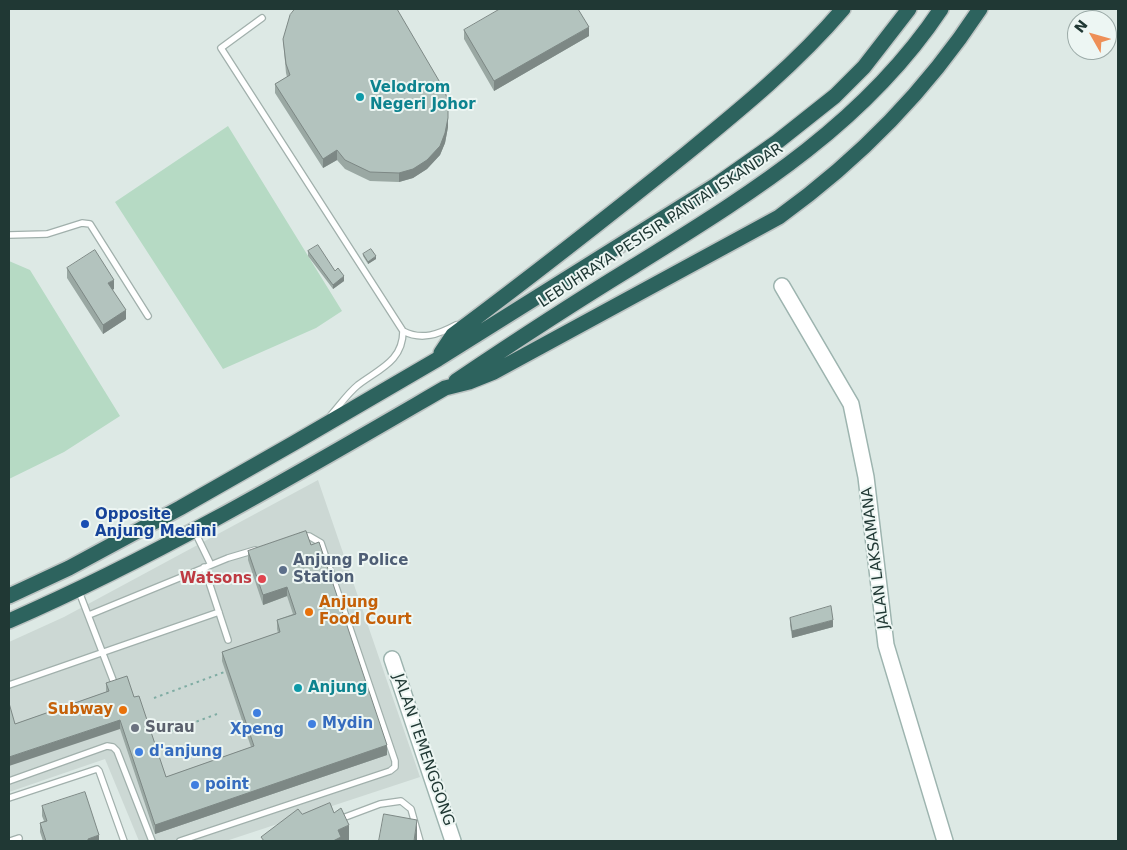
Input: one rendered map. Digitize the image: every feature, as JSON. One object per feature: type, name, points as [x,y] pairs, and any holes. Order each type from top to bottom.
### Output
[{"type":"highway","points":[[438,359],[453,335],[598,225],[741,108],[792,63],[843,9]]},
{"type":"highway","name":"LEBUHRAYA PESISIR PANTAI ISKANDAR","points":[[9,596],[69,568],[180,508],[318,429],[438,359],[708,190],[777,142],[835,96],[864,67],[909,9]]},
{"type":"highway","name":"LEBUHRAYA PESISIR PANTAI ISKANDAR","points":[[445,388],[555,315],[734,203],[806,153],[854,112],[878,87],[928,28],[941,9]]},
{"type":"highway","points":[[9,622],[194,530],[445,388],[469,382],[494,372],[779,217],[822,185],[887,126],[921,89],[980,9]]},
{"type":"street","name":"JALAN LAKSAMANA","points":[[782,286],[851,404],[866,477],[886,645],[945,841]]},
{"type":"street","name":"JALAN TEMENGGONG","points":[[392,659],[453,841]]},
{"type":"lane","points":[[262,18],[220,48],[404,330],[419,337],[436,334],[468,318],[479,316]]},
{"type":"lane","points":[[9,235],[48,234],[82,223],[90,224],[148,316]]},
{"type":"lane","points":[[318,429],[357,386],[388,365],[396,357],[403,342],[404,330]]},
{"type":"lane","points":[[194,530],[211,565]]},
{"type":"lane","points":[[180,841],[390,771],[394,767],[392,751],[321,543],[309,536],[294,538]]},
{"type":"lane","points":[[89,615],[204,567],[266,546]]},
{"type":"lane","points":[[204,567],[228,640]]},
{"type":"lane","points":[[78,589],[113,680]]},
{"type":"lane","points":[[9,685],[219,612]]},
{"type":"lane","points":[[9,781],[107,746],[113,747],[117,752],[152,841]]},
{"type":"lane","points":[[9,798],[97,769],[124,841]]},
{"type":"lane","points":[[332,822],[380,804],[401,801],[411,809],[420,841]]},
{"type":"lane","points":[[10,841],[19,838]]},
{"type":"path","points":[[154,698],[232,669]]},
{"type":"path","points":[[166,732],[217,714]]},
{"type":"shaded area","points":[[318,480],[420,777],[226,841],[139,841],[105,759],[9,792],[9,642],[64,617]]},
{"type":"green space","points":[[228,126],[342,311],[316,328],[223,369],[115,202]]},
{"type":"green space","points":[[9,261],[30,270],[120,416],[64,452],[9,479]]},
{"type":"building","name":"Velodrom Negeri Johor","points":[[295,9],[397,9],[445,91],[448,103],[445,133],[440,146],[427,160],[413,169],[399,173],[370,172],[345,160],[337,150],[323,159],[275,84],[290,75],[286,64],[283,39],[290,15]]},
{"type":"building","points":[[500,9],[578,9],[589,27],[494,81],[464,30]]},
{"type":"building","points":[[318,245],[335,271],[338,268],[344,276],[333,285],[308,251]]},
{"type":"building","points":[[371,249],[376,256],[368,262],[363,254]]},
{"type":"building","points":[[95,250],[114,280],[108,283],[126,310],[103,325],[67,268]]},
{"type":"building","name":"Anjung","points":[[306,531],[311,545],[319,542],[387,745],[155,825],[120,720],[9,757],[9,703],[15,724],[109,691],[106,683],[127,676],[134,697],[139,696],[166,777],[254,746],[222,652],[280,632],[277,620],[296,614],[287,587],[263,595],[248,551]]},
{"type":"building","points":[[831,606],[833,620],[792,631],[790,618]]},
{"type":"building","points":[[85,792],[99,835],[88,839],[88,841],[46,841],[40,823],[47,821],[42,806]]},
{"type":"building","points":[[330,803],[334,813],[341,808],[349,825],[338,830],[341,837],[333,841],[264,841],[261,837],[298,809],[302,814]]},
{"type":"building","points":[[384,814],[417,820],[414,841],[379,841]]},
{"type":"place","name":"Velodrom Negeri Johor","points":[[360,97]]},
{"type":"place","name":"Opposite Anjung Medini","points":[[85,524]]},
{"type":"place","name":"Anjung Police Station","points":[[283,570]]},
{"type":"place","name":"Watsons","points":[[262,579]]},
{"type":"place","name":"Anjung Food Court","points":[[309,612]]},
{"type":"place","name":"Anjung","points":[[298,688]]},
{"type":"place","name":"Subway","points":[[123,710]]},
{"type":"place","name":"Xpeng","points":[[257,713]]},
{"type":"place","name":"Mydin","points":[[312,724]]},
{"type":"place","name":"Surau","points":[[135,728]]},
{"type":"place","name":"d'anjung","points":[[139,752]]},
{"type":"place","name":"point","points":[[195,785]]}]
